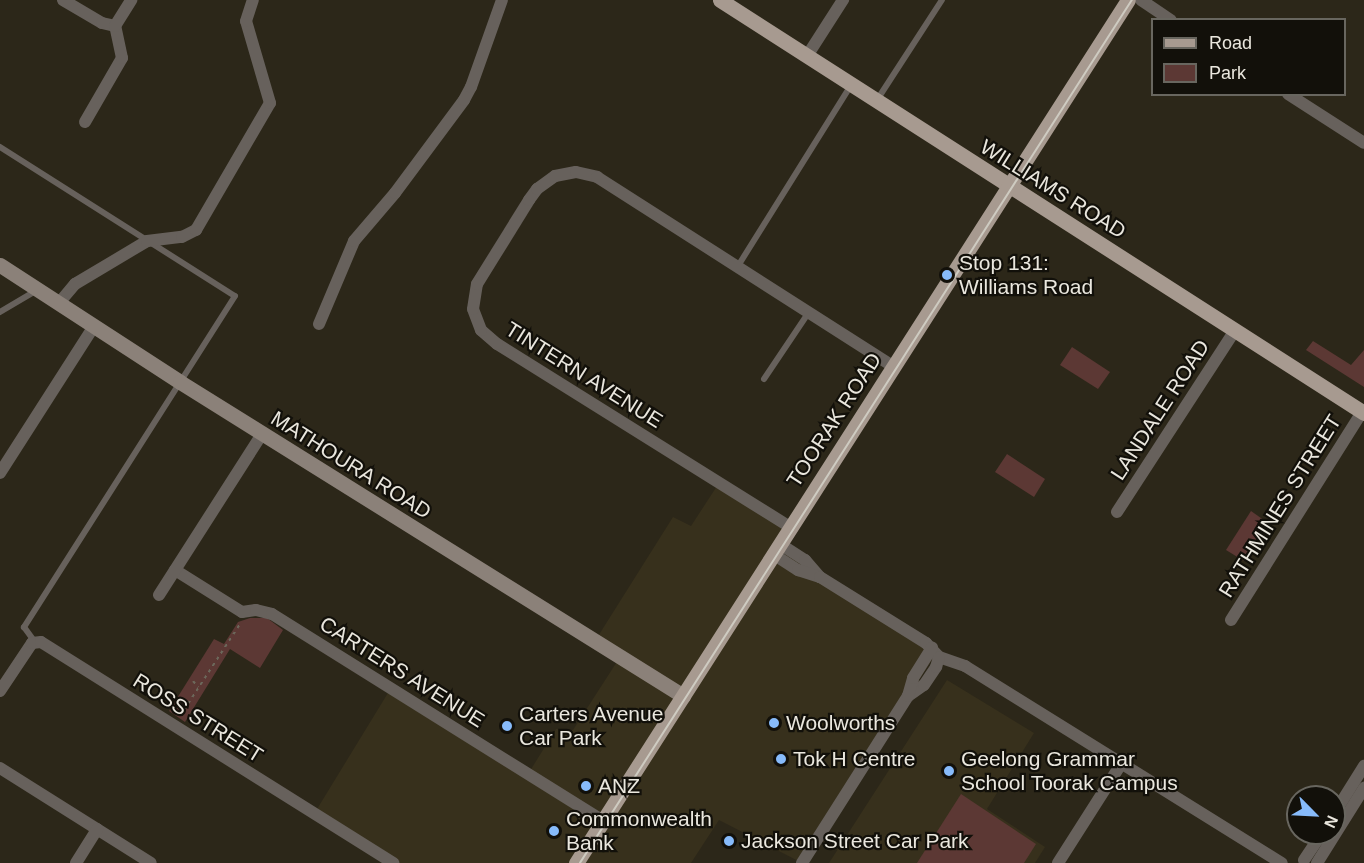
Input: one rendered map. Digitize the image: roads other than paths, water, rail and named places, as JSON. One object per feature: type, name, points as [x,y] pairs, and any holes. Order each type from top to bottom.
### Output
[{"type":"main road","name":"WILLIAMS ROAD","points":[[720,0],[1363,413]]},
{"type":"main road","name":"TOORAK ROAD","points":[[576,863],[1128,0]]},
{"type":"street","points":[[63,0],[102,23],[115,26]]},
{"type":"street","points":[[85,122],[122,58],[115,26],[130,0]]},
{"type":"street","points":[[59,303],[75,284],[147,241],[182,237],[196,230],[269,107],[268,95],[246,21],[253,0]]},
{"type":"street","points":[[320,324],[354,242],[464,100],[502,0]]},
{"type":"street","points":[[807,56],[843,0]]},
{"type":"street","points":[[1141,0],[1168,18]]},
{"type":"street","points":[[1291,96],[1364,143]]},
{"type":"street","name":"TINTERN AVENUE","points":[[790,527],[496,344],[481,330],[473,309],[477,284],[530,200],[546,181],[564,173],[585,173],[597,177],[893,366]]},
{"type":"street","name":"MATHOURA ROAD","points":[[0,265],[262,434],[683,696]]},
{"type":"street","points":[[0,473],[94,326]]},
{"type":"street","name":"LANDALE ROAD","points":[[1118,512],[1235,330]]},
{"type":"street","name":"RATHMINES STREET","points":[[1231,620],[1363,413]]},
{"type":"street","points":[[159,595],[262,434]]},
{"type":"street","points":[[777,549],[805,560],[820,577],[936,653],[965,666],[1282,863]]},
{"type":"street","name":"CARTERS AVENUE","points":[[175,570],[242,612],[256,610],[272,614],[603,821]]},
{"type":"street","points":[[0,691],[34,641]]},
{"type":"street","name":"ROSS STREET","points":[[34,641],[41,642],[393,863]]},
{"type":"street","points":[[802,863],[908,696],[913,678],[936,653]]},
{"type":"street","points":[[1058,863],[1121,764]]},
{"type":"street","points":[[1346,795],[1364,766]]},
{"type":"street","points":[[0,768],[151,863]]},
{"type":"street","points":[[1307,862],[1364,788]]},
{"type":"street","points":[[76,863],[97,829]]},
{"type":"street","points":[[1307,862],[1316,845]]},
{"type":"lane","points":[[877,101],[942,0]]},
{"type":"lane","points":[[738,266],[852,85]]},
{"type":"lane","points":[[0,147],[235,296],[24,627],[34,641]]},
{"type":"lane","points":[[0,312],[38,290]]},
{"type":"lane","points":[[764,379],[809,311]]},
{"type":"tram line","points":[[580,863],[1132,0]]},
{"type":"place","name":"Stop 131: Williams Road","points":[[947,275]]},
{"type":"place","name":"Woolworths","points":[[774,723]]},
{"type":"place","name":"Carters Avenue Car Park","points":[[507,726]]},
{"type":"place","name":"Tok H Centre","points":[[781,759]]},
{"type":"place","name":"Geelong Grammar School Toorak Campus","points":[[949,771]]},
{"type":"place","name":"ANZ","points":[[586,786]]},
{"type":"place","name":"Commonwealth Bank","points":[[554,831]]},
{"type":"place","name":"Jackson Street Car Park","points":[[729,841]]}]
